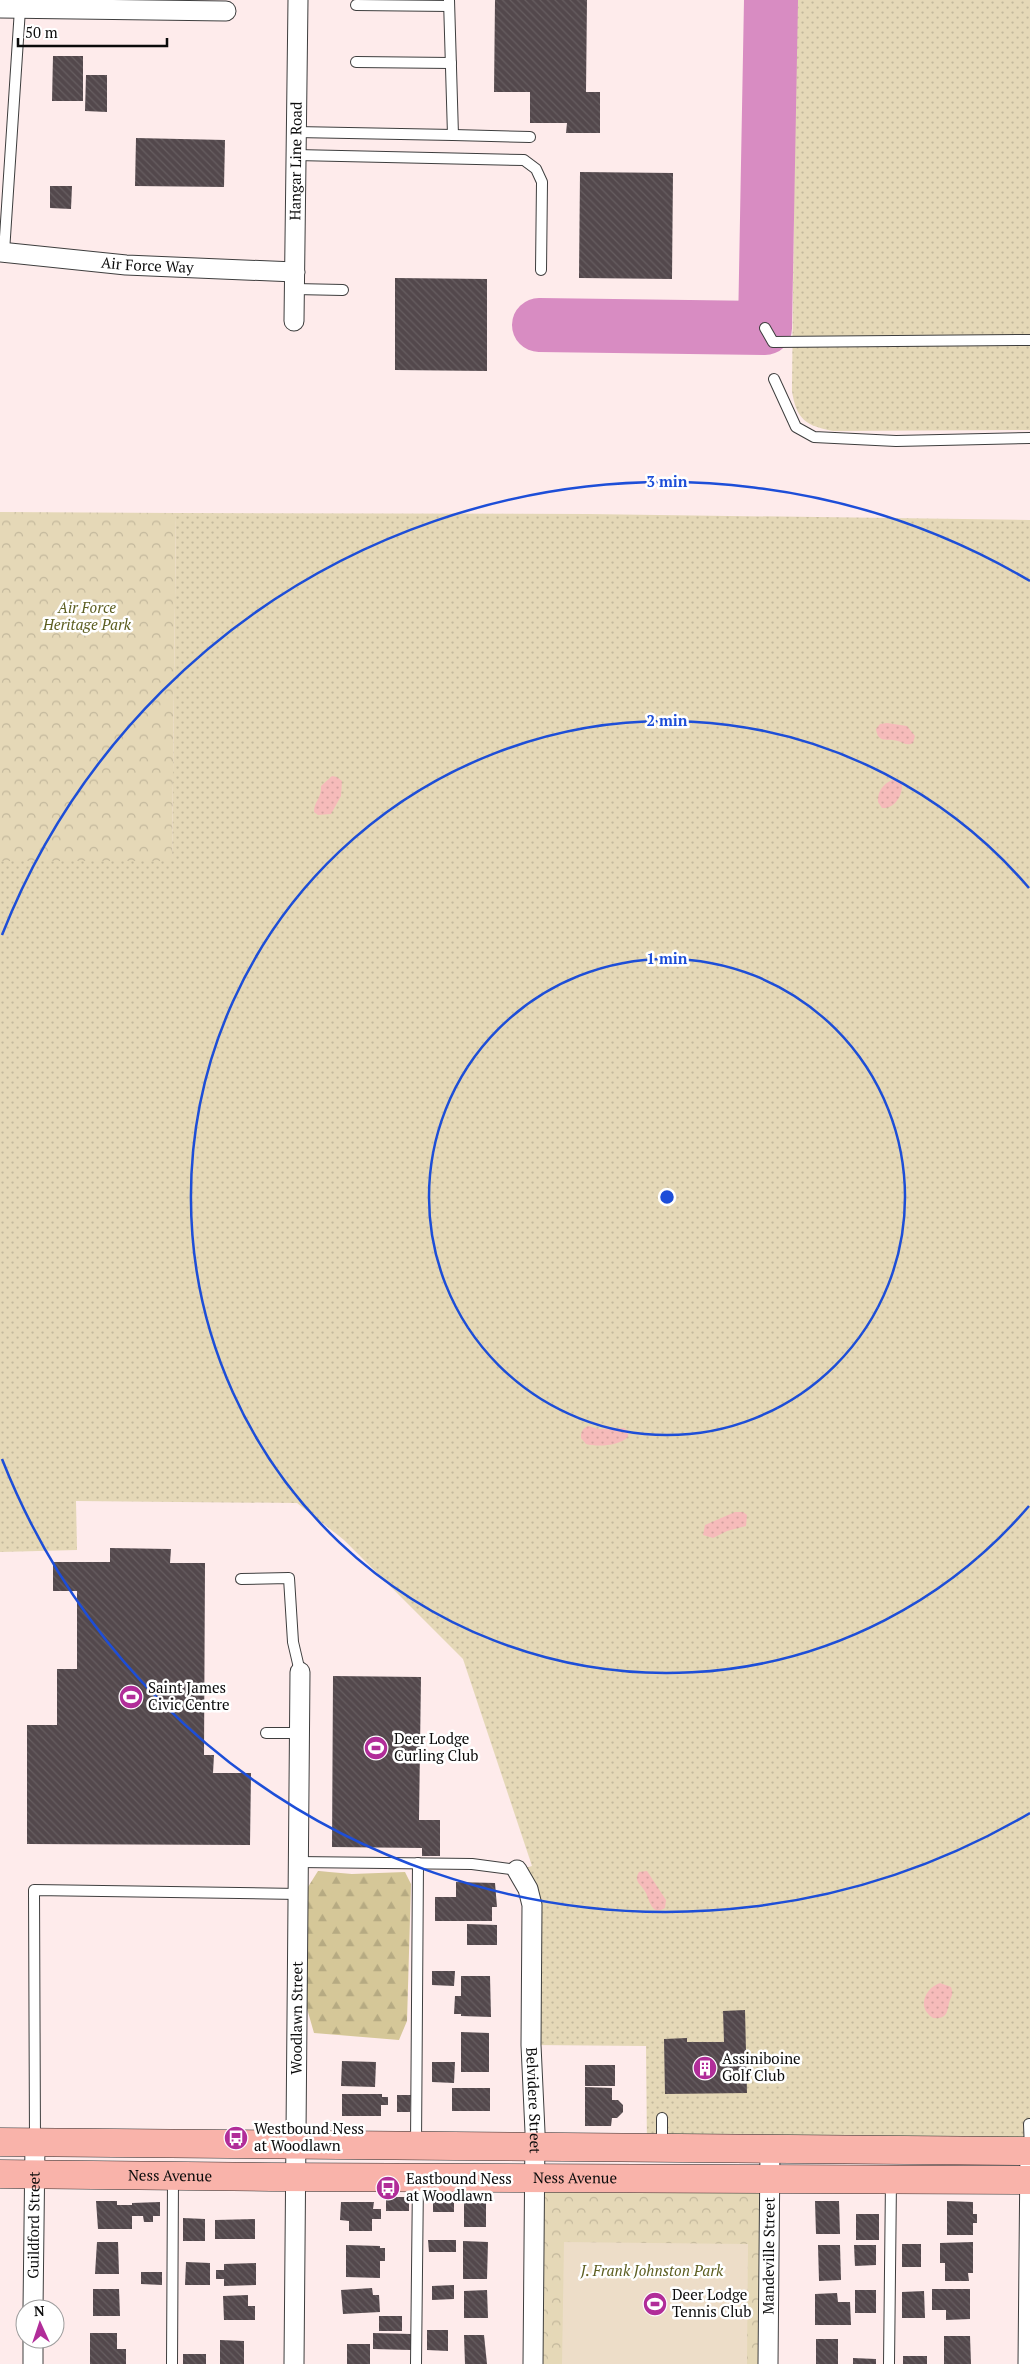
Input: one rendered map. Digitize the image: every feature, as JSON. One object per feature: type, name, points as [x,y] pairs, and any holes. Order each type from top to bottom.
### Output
[{"type":"main road","name":"Ness Avenue","points":[[0,2142],[770,2150],[1030,2150]]},
{"type":"main road","name":"Ness Avenue","points":[[0,2174],[418,2178],[1030,2180]]},
{"type":"street","name":"Hangar Line Road","points":[[294,321],[298,0]]},
{"type":"street","points":[[0,8],[226,11]]},
{"type":"street","name":"Air Force Way","points":[[2,252],[295,281]]},
{"type":"street","name":"Woodlawn Street","points":[[294,2364],[300,1672]]},
{"type":"street","name":"Belvidere Street","points":[[517,1870],[528,1889],[532,1905],[531,2045],[535,2147],[534,2364]]},
{"type":"street","name":"Guildford Street","points":[[33,2299],[35,2143]]},
{"type":"street","name":"Mandeville Street","points":[[768,2364],[770,2150]]},
{"type":"street","points":[[1028,2364],[1030,2150]]},
{"type":"street","points":[[33,2349],[33,2364]]},
{"type":"lane","points":[[356,5],[449,3],[453,135]]},
{"type":"lane","points":[[2,252],[20,9]]},
{"type":"lane","points":[[356,62],[451,63]]},
{"type":"lane","points":[[296,132],[530,137]]},
{"type":"lane","points":[[296,155],[524,160],[536,169],[542,182],[540,270]]},
{"type":"lane","points":[[295,281],[343,290]]},
{"type":"lane","points":[[765,328],[773,342],[1030,340]]},
{"type":"lane","points":[[774,379],[796,427],[814,437],[896,441],[1030,438]]},
{"type":"lane","points":[[240,1579],[289,1578],[293,1642],[300,1672]]},
{"type":"lane","points":[[266,1732],[299,1733]]},
{"type":"lane","points":[[298,1862],[472,1864],[517,1870]]},
{"type":"lane","points":[[416,2146],[418,1863]]},
{"type":"lane","points":[[35,2143],[34,1890],[298,1894]]},
{"type":"lane","points":[[662,2118],[662,2149]]},
{"type":"lane","points":[[1029,2124],[1030,2150]]},
{"type":"lane","points":[[172,2364],[174,2176]]},
{"type":"lane","points":[[416,2364],[418,2178]]},
{"type":"lane","points":[[889,2364],[891,2179]]},
{"type":"green space","points":[[796,0],[1030,0],[1030,430],[833,431],[809,424],[796,408],[792,391]]},
{"type":"green space","name":"Air Force Heritage Park","points":[[0,512],[176,513],[172,861],[0,861]]},
{"type":"green space","name":"Assiniboine Golf Club","points":[[176,513],[588,514],[1030,520],[1030,2151],[647,2149],[646,2046],[531,2045],[532,1905],[517,1870],[532,1866],[463,1659],[344,1540],[297,1503],[76,1501],[77,1550],[0,1552],[0,861],[172,861]]},
{"type":"green space","points":[[318,1871],[352,1874],[405,1872],[411,1884],[407,2021],[399,2040],[314,2033],[306,2005],[308,1887]]},
{"type":"green space","name":"J. Frank Johnston Park","points":[[535,2178],[770,2179],[768,2364],[533,2364]]},
{"type":"green space","name":"Deer Lodge Tennis Club","points":[[564,2242],[748,2244],[747,2364],[562,2364]]},
{"type":"sand","points":[[887,723],[907,726],[915,736],[913,743],[907,744],[881,739],[876,729],[880,724]]},
{"type":"sand","points":[[332,776],[342,781],[341,796],[331,814],[318,815],[314,812],[314,808],[321,786]]},
{"type":"sand","points":[[896,779],[902,783],[900,796],[891,806],[882,808],[878,802],[880,790],[885,784]]},
{"type":"sand","points":[[588,1426],[599,1429],[624,1428],[628,1431],[628,1437],[608,1445],[586,1444],[581,1438],[581,1434]]},
{"type":"sand","points":[[735,1512],[743,1512],[747,1515],[746,1526],[727,1531],[713,1538],[703,1535],[705,1525]]},
{"type":"sand","points":[[647,1871],[666,1900],[665,1908],[661,1910],[652,1907],[637,1879],[639,1872]]},
{"type":"sand","points":[[940,1983],[951,1987],[952,1994],[945,2015],[941,2018],[933,2018],[925,2009],[925,1999],[930,1990]]},
{"type":"building","points":[[495,0],[587,0],[586,92],[600,92],[600,133],[566,133],[567,123],[530,123],[530,92],[494,92]]},
{"type":"building","points":[[53,56],[83,56],[83,101],[52,101]]},
{"type":"building","points":[[86,75],[107,75],[107,112],[85,111]]},
{"type":"building","points":[[136,138],[225,140],[224,187],[135,186]]},
{"type":"building","points":[[580,172],[673,173],[672,279],[579,278]]},
{"type":"building","points":[[50,186],[72,186],[71,209],[50,208]]},
{"type":"building","points":[[395,278],[487,279],[487,371],[395,370]]},
{"type":"building","name":"Saint James Civic Centre","points":[[110,1548],[171,1549],[170,1563],[205,1563],[204,1755],[214,1755],[213,1773],[251,1773],[250,1845],[27,1844],[27,1725],[57,1725],[57,1669],[77,1669],[77,1591],[53,1591],[53,1562],[110,1562]]},
{"type":"building","name":"Deer Lodge Curling Club","points":[[333,1676],[421,1677],[419,1820],[440,1820],[440,1856],[422,1856],[422,1848],[332,1847]]},
{"type":"building","points":[[456,1882],[495,1883],[497,1907],[492,1907],[492,1921],[435,1921],[435,1897],[456,1897]]},
{"type":"building","points":[[467,1924],[497,1925],[497,1945],[467,1945]]},
{"type":"building","points":[[432,1971],[455,1971],[454,1986],[432,1985]]},
{"type":"building","points":[[461,1976],[490,1976],[491,2017],[454,2014],[455,1996],[461,1996]]},
{"type":"building","name":"Assiniboine Golf Club","points":[[745,2010],[747,2093],[665,2094],[664,2039],[687,2038],[687,2042],[724,2042],[723,2011]]},
{"type":"building","points":[[461,2032],[489,2033],[489,2072],[461,2072]]},
{"type":"building","points":[[342,2061],[376,2062],[375,2087],[341,2086]]},
{"type":"building","points":[[432,2062],[455,2062],[454,2083],[432,2082]]},
{"type":"building","points":[[585,2065],[615,2065],[615,2086],[585,2086]]},
{"type":"building","points":[[585,2087],[612,2088],[612,2100],[618,2100],[623,2105],[623,2112],[617,2118],[612,2118],[611,2126],[585,2126]]},
{"type":"building","points":[[452,2088],[490,2088],[490,2111],[452,2111]]},
{"type":"building","points":[[342,2094],[382,2094],[382,2097],[388,2097],[388,2105],[381,2105],[381,2116],[342,2116]]},
{"type":"building","points":[[397,2095],[411,2095],[410,2112],[397,2112]]},
{"type":"building","points":[[386,2197],[409,2197],[409,2211],[386,2211]]},
{"type":"building","points":[[433,2198],[454,2198],[454,2212],[433,2212]]},
{"type":"building","points":[[96,2201],[117,2201],[117,2205],[160,2202],[160,2216],[153,2216],[153,2222],[144,2222],[143,2216],[132,2216],[132,2229],[98,2229]]},
{"type":"building","points":[[815,2201],[839,2201],[840,2234],[816,2234]]},
{"type":"building","points":[[947,2201],[973,2202],[973,2214],[977,2214],[977,2223],[973,2223],[973,2235],[947,2235]]},
{"type":"building","points":[[341,2202],[374,2202],[373,2209],[381,2209],[381,2219],[372,2219],[372,2231],[349,2231],[349,2221],[340,2220]]},
{"type":"building","points":[[464,2203],[486,2203],[486,2227],[464,2227]]},
{"type":"building","points":[[856,2214],[879,2214],[879,2240],[856,2240]]},
{"type":"building","points":[[183,2218],[205,2219],[205,2241],[183,2241]]},
{"type":"building","points":[[255,2219],[255,2239],[215,2239],[215,2220]]},
{"type":"building","points":[[428,2240],[456,2240],[456,2252],[429,2252]]},
{"type":"building","points":[[463,2241],[488,2242],[487,2279],[463,2279]]},
{"type":"building","points":[[97,2242],[118,2242],[119,2274],[95,2274]]},
{"type":"building","points":[[973,2242],[973,2273],[968,2273],[969,2281],[945,2281],[945,2263],[940,2263],[940,2243]]},
{"type":"building","points":[[902,2244],[921,2244],[921,2267],[902,2267]]},
{"type":"building","points":[[346,2245],[380,2246],[380,2248],[385,2248],[385,2261],[380,2261],[380,2278],[346,2277]]},
{"type":"building","points":[[818,2245],[840,2245],[841,2280],[819,2281]]},
{"type":"building","points":[[854,2245],[876,2245],[876,2265],[855,2266]]},
{"type":"building","points":[[186,2262],[210,2263],[210,2285],[185,2285]]},
{"type":"building","points":[[256,2263],[256,2285],[224,2286],[224,2279],[216,2279],[216,2270],[224,2270],[224,2264]]},
{"type":"building","points":[[141,2272],[162,2272],[162,2285],[141,2284]]},
{"type":"building","points":[[454,2285],[454,2299],[432,2300],[432,2286]]},
{"type":"building","points":[[372,2288],[373,2295],[379,2295],[380,2312],[343,2314],[341,2290]]},
{"type":"building","points":[[93,2289],[119,2289],[120,2316],[93,2316]]},
{"type":"building","points":[[932,2289],[970,2289],[970,2319],[946,2320],[946,2310],[932,2310]]},
{"type":"building","points":[[487,2290],[488,2318],[464,2318],[464,2291]]},
{"type":"building","points":[[855,2290],[876,2290],[876,2313],[855,2313]]},
{"type":"building","points":[[924,2291],[925,2318],[902,2318],[902,2292]]},
{"type":"building","points":[[837,2293],[838,2302],[850,2302],[851,2325],[815,2325],[815,2294]]},
{"type":"building","points":[[248,2295],[248,2306],[255,2306],[255,2320],[224,2320],[223,2296]]},
{"type":"building","points":[[379,2316],[402,2316],[402,2331],[379,2331]]},
{"type":"building","points":[[427,2330],[448,2330],[448,2351],[427,2350]]},
{"type":"building","points":[[90,2333],[117,2333],[117,2349],[126,2349],[126,2364],[90,2364]]},
{"type":"building","points":[[373,2333],[411,2334],[411,2350],[373,2349]]},
{"type":"building","points":[[464,2335],[484,2335],[487,2364],[465,2364]]},
{"type":"building","points":[[944,2336],[970,2336],[971,2364],[944,2364]]},
{"type":"building","points":[[816,2339],[838,2339],[838,2364],[816,2364]]},
{"type":"building","points":[[220,2340],[244,2341],[244,2364],[220,2364]]},
{"type":"building","points":[[347,2344],[370,2344],[370,2364],[347,2364]]},
{"type":"building","points":[[183,2354],[206,2354],[206,2364],[183,2364]]},
{"type":"building","points":[[903,2356],[927,2356],[927,2364],[903,2364]]},
{"type":"building","points":[[853,2358],[876,2359],[876,2364],[853,2364]]},
{"type":"taxiway","points":[[539,325],[765,328],[771,0]]},
{"type":"place","name":"Saint James Civic Centre","points":[[131,1697]]},
{"type":"place","name":"Deer Lodge Curling Club","points":[[376,1748]]},
{"type":"place","name":"Assiniboine Golf Club","points":[[705,2068]]},
{"type":"place","name":"Westbound Ness at Woodlawn","points":[[236,2138]]},
{"type":"place","name":"Eastbound Ness at Woodlawn","points":[[388,2188]]},
{"type":"place","name":"Deer Lodge Tennis Club","points":[[655,2304]]}]
